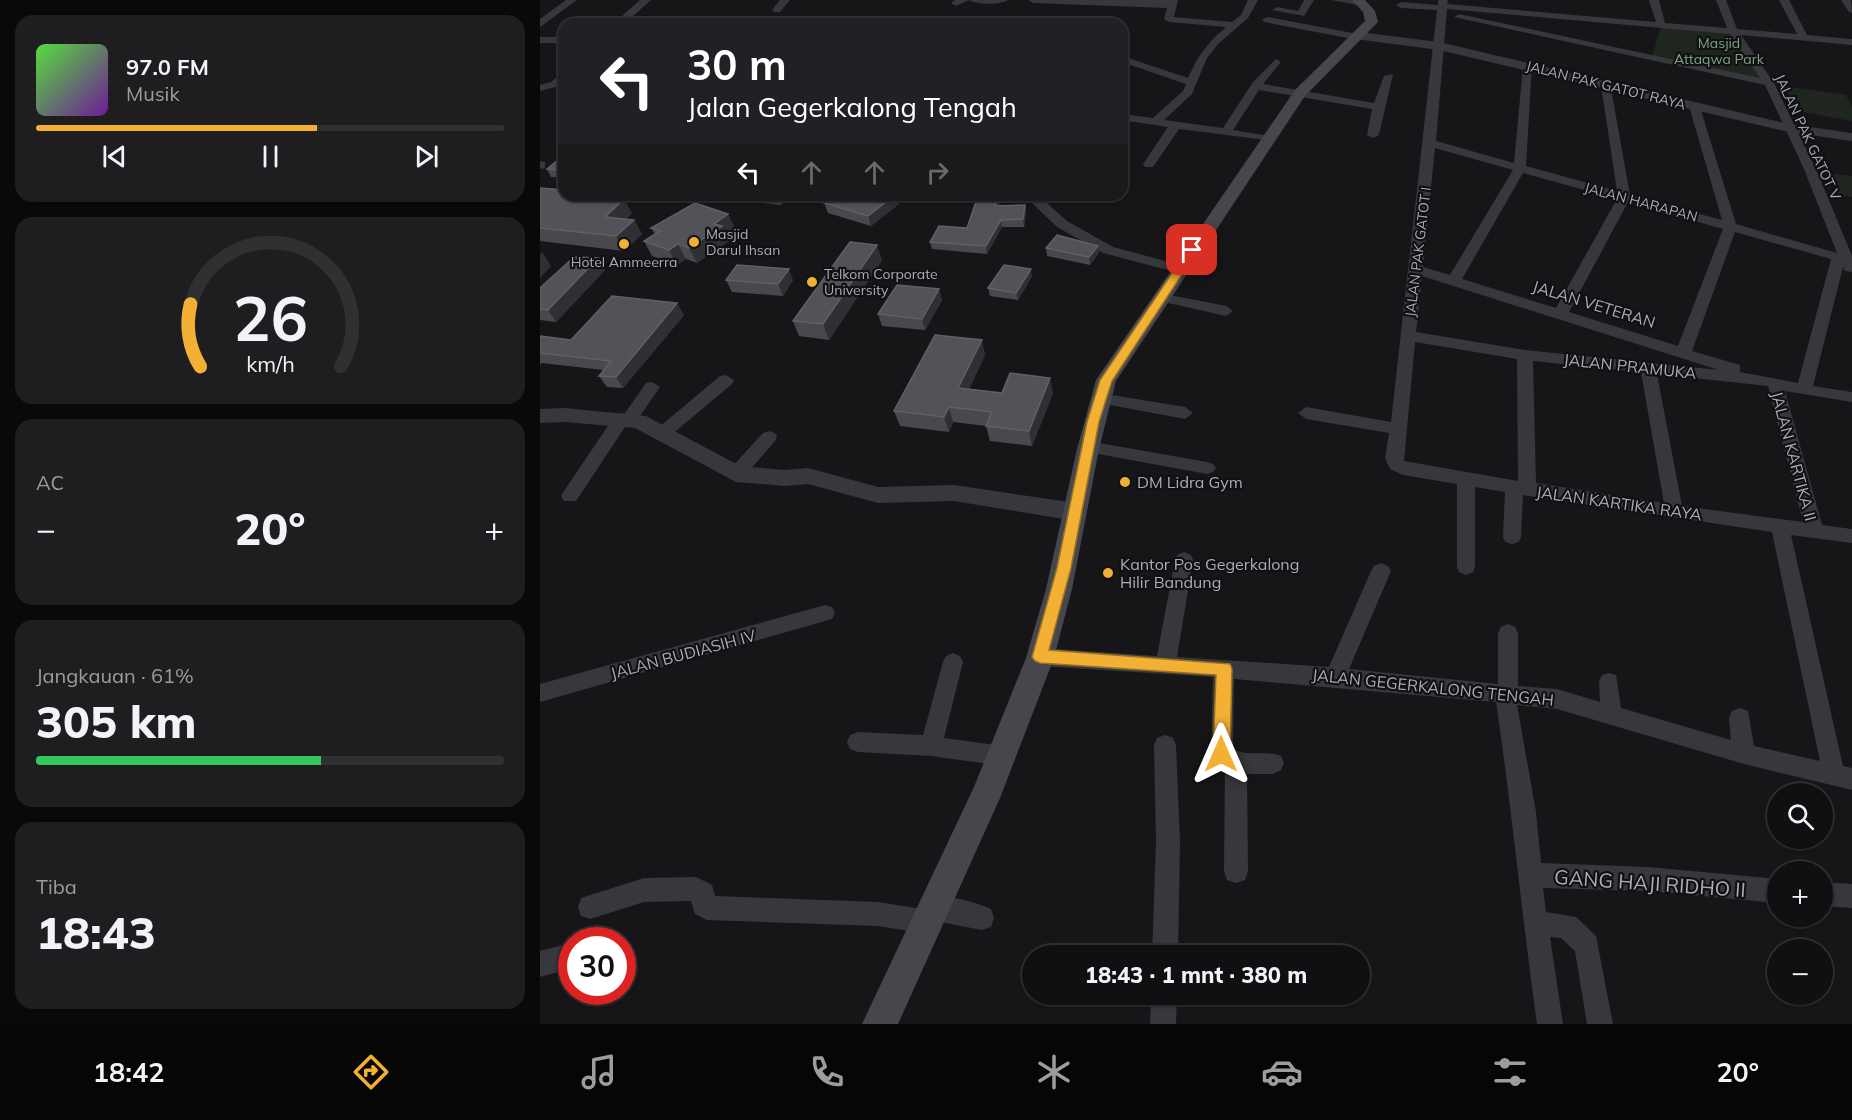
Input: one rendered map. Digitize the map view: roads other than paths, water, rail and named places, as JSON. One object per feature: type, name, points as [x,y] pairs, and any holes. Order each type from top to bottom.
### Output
[{"type":"main road","points":[[880,1024],[1003,756],[1040,657],[1076,512],[1100,398],[1110,372],[1271,139],[1300,93],[1359,37],[1372,19],[1368,10],[1353,1]]},
{"type":"street","points":[[540,24],[572,0]]},
{"type":"street","points":[[625,18],[646,0]]},
{"type":"street","points":[[777,10],[785,0]]},
{"type":"street","points":[[975,0],[1004,0]]},
{"type":"street","points":[[1033,0],[1172,2],[1170,19],[1172,20],[1233,25]]},
{"type":"street","points":[[1155,122],[1188,93],[1202,58],[1215,41],[1233,25],[1260,9],[1301,14],[1309,0]]},
{"type":"street","points":[[1521,0],[1521,13]]},
{"type":"street","points":[[1654,0],[1661,24]]},
{"type":"street","name":"JALAN PAK GATOT V","points":[[1721,0],[1734,31],[1769,83],[1810,169],[1847,263]]},
{"type":"street","points":[[1784,0],[1803,37]]},
{"type":"street","points":[[1846,0],[1852,10]]},
{"type":"street","points":[[1336,4],[1353,1]]},
{"type":"street","points":[[1401,5],[1521,13],[1594,14],[1661,24],[1852,42]]},
{"type":"street","points":[[1443,7],[1769,83]]},
{"type":"street","name":"JALAN PAK GATOT I","points":[[1394,458],[1404,393],[1443,7]]},
{"type":"street","points":[[1260,9],[1359,37]]},
{"type":"street","name":"JALAN PAK GATOT RAYA","points":[[1359,37],[1439,46],[1789,128],[1852,137]]},
{"type":"street","points":[[540,40],[558,40]]},
{"type":"street","points":[[1128,61],[1193,83]]},
{"type":"street","points":[[1226,132],[1256,86],[1276,63]]},
{"type":"street","points":[[1454,280],[1520,168],[1528,66]]},
{"type":"street","points":[[1373,135],[1378,107],[1389,76]]},
{"type":"street","points":[[540,88],[555,84],[558,81]]},
{"type":"street","points":[[1561,313],[1624,198],[1606,85]]},
{"type":"street","points":[[1256,86],[1378,107]]},
{"type":"street","points":[[1684,352],[1730,227],[1695,106]]},
{"type":"street","points":[[1128,118],[1271,139]]},
{"type":"street","points":[[1149,164],[1175,126]]},
{"type":"street","name":"JALAN HARAPAN","points":[[1430,143],[1730,227],[1847,263]]},
{"type":"street","points":[[1037,201],[1062,224],[1108,250],[1179,269]]},
{"type":"street","name":"JALAN KARTIKA II","points":[[1804,390],[1847,263]]},
{"type":"street","name":"JALAN VETERAN","points":[[1415,269],[1684,352],[1768,381]]},
{"type":"street","points":[[1160,297],[1226,311]]},
{"type":"street","name":"JALAN PRAMUKA","points":[[1408,336],[1525,354],[1768,381],[1804,390],[1852,397]]},
{"type":"street","points":[[1512,537],[1521,489],[1525,354]]},
{"type":"street","points":[[1648,368],[1674,512]]},
{"type":"street","points":[[664,432],[726,380]]},
{"type":"street","name":"JALAN KARTIKA II","points":[[1768,381],[1814,529]]},
{"type":"street","points":[[570,496],[625,419],[652,387]]},
{"type":"street","points":[[1100,398],[1185,413]]},
{"type":"street","points":[[1306,413],[1397,429]]},
{"type":"street","points":[[540,416],[625,419],[664,432],[736,474],[784,478],[808,476],[878,495],[954,493],[1076,512]]},
{"type":"street","points":[[736,474],[769,437]]},
{"type":"street","points":[[1089,447],[1128,451],[1155,461],[1207,468]]},
{"type":"street","name":"JALAN KARTIKA RAYA","points":[[1394,458],[1396,465],[1403,470],[1674,512],[1814,529],[1852,536]]},
{"type":"street","points":[[1466,480],[1466,567]]},
{"type":"street","points":[[1780,525],[1843,777]]},
{"type":"street","points":[[1165,666],[1184,560]]},
{"type":"street","points":[[1335,677],[1381,571]]},
{"type":"street","name":"JALAN BUDIASIH IV","points":[[540,693],[825,613]]},
{"type":"street","points":[[1508,633],[1507,694],[1524,812],[1529,875]]},
{"type":"street","name":"JALAN GEGERKALONG TENGAH","points":[[1040,657],[1335,677],[1557,699],[1744,754],[1843,777]]},
{"type":"street","points":[[931,746],[953,662]]},
{"type":"street","points":[[1224,669],[1220,750],[1226,758],[1236,763],[1273,763]]},
{"type":"street","points":[[1610,682],[1611,715]]},
{"type":"street","points":[[1740,718],[1744,754]]},
{"type":"street","points":[[858,742],[931,746],[1003,756]]},
{"type":"street","points":[[1165,745],[1168,841],[1165,945]]},
{"type":"street","points":[[1236,763],[1236,871]]},
{"type":"street","name":"GANG HAJI RIDHO II","points":[[1550,1024],[1529,875],[1648,879],[1767,890]]},
{"type":"street","points":[[590,907],[644,890],[696,889],[703,894],[704,905],[707,908],[982,918]]},
{"type":"street","points":[[1833,895],[1852,896]]},
{"type":"street","points":[[1535,923],[1567,926],[1587,945],[1600,1024]]},
{"type":"street","points":[[540,964],[558,959]]},
{"type":"street","points":[[1163,1024],[1164,1005]]},
{"type":"place","name":"Masjid Darul Ihsan","points":[[694,242]]},
{"type":"place","name":"Hotel Ammeerra","points":[[624,244]]},
{"type":"place","name":"Telkom Corporate University","points":[[812,282]]},
{"type":"place","name":"DM Lidra Gym","points":[[1125,482]]},
{"type":"place","name":"Kantor Pos Gegerkalong Hilir Bandung","points":[[1108,573]]},
{"type":"park label","name":"Masjid Attaqwa Park","points":[[1719,52]]}]
